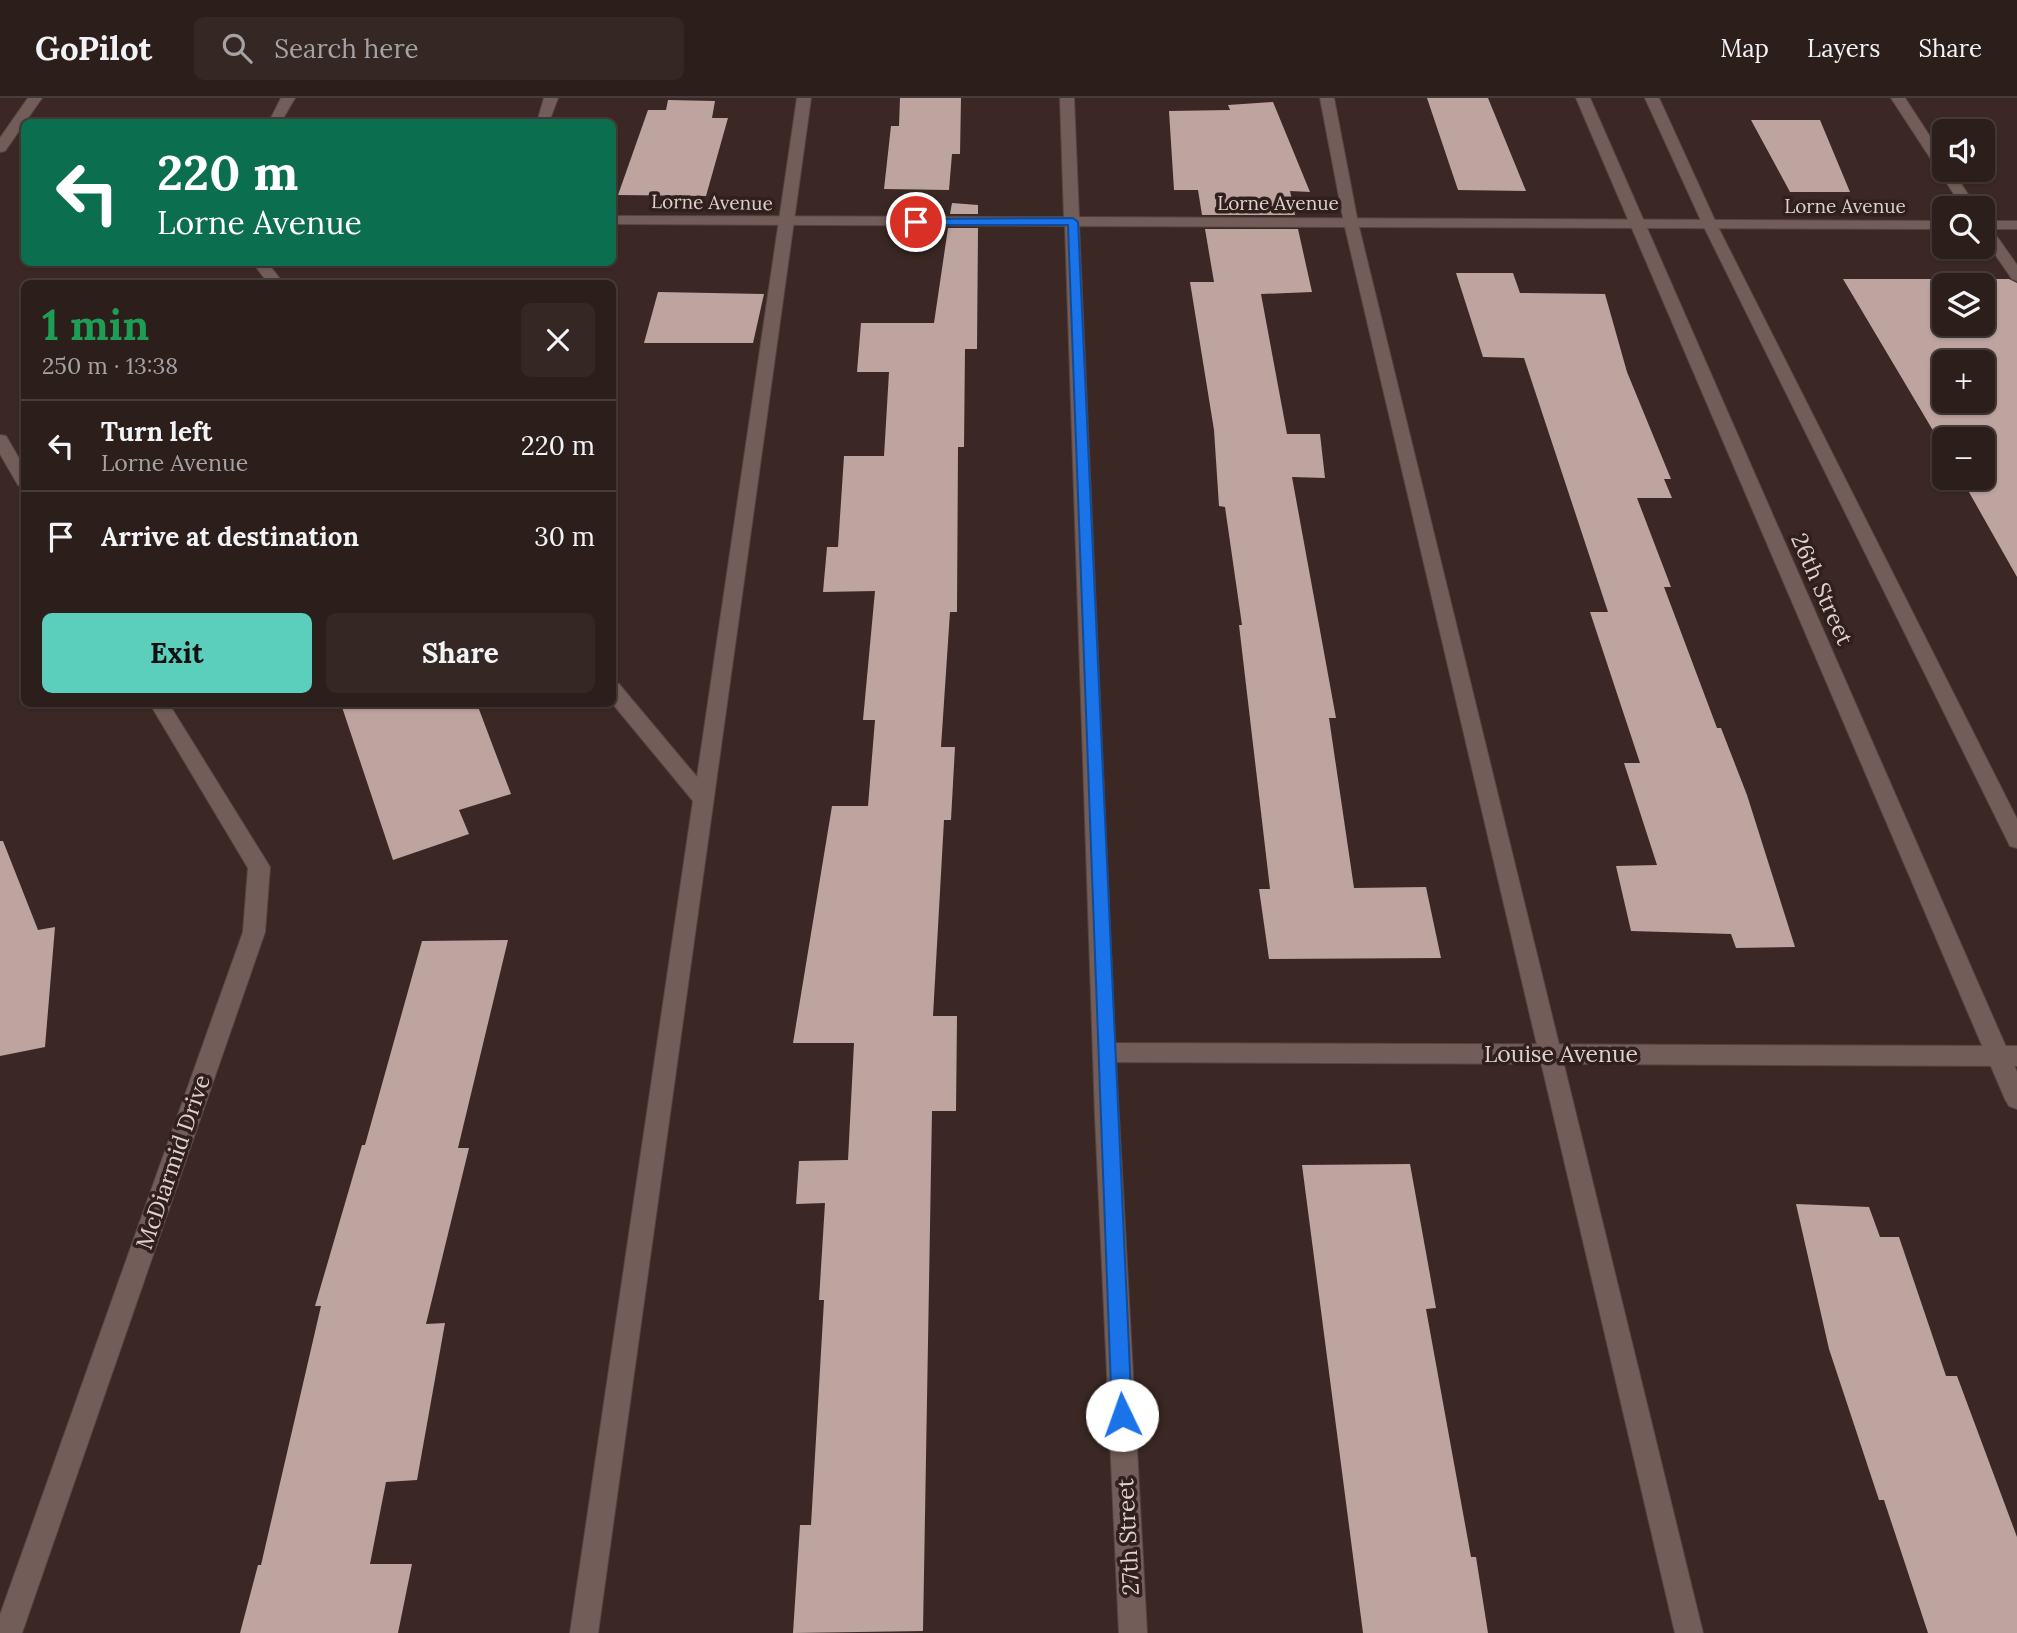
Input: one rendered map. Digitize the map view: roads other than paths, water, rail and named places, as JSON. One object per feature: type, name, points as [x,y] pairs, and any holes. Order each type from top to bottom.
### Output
[{"type":"street","points":[[0,148],[35,98]]},
{"type":"street","points":[[277,119],[288,98]]},
{"type":"street","points":[[544,119],[551,98]]},
{"type":"street","points":[[584,1633],[804,98]]},
{"type":"street","name":"27th Street","points":[[1067,98],[1105,1052],[1133,1633]]},
{"type":"street","points":[[1326,98],[1352,223],[1689,1633]]},
{"type":"street","name":"26th Street","points":[[1583,98],[1637,225],[2008,1056],[2017,1099]]},
{"type":"street","points":[[1653,98],[1710,225],[2017,840]]},
{"type":"street","points":[[1898,98],[1932,149]]},
{"type":"street","name":"Lorne Avenue","points":[[616,220],[1932,225]]},
{"type":"street","points":[[1995,226],[2017,225]]},
{"type":"street","points":[[1995,244],[2017,276]]},
{"type":"street","points":[[262,266],[274,280]]},
{"type":"street","points":[[0,440],[21,476]]},
{"type":"street","points":[[616,694],[705,800]]},
{"type":"street","name":"McDiarmid Drive","points":[[8,1633],[254,932],[259,867],[161,707]]},
{"type":"street","name":"Louise Avenue","points":[[1105,1052],[2008,1056]]}]
